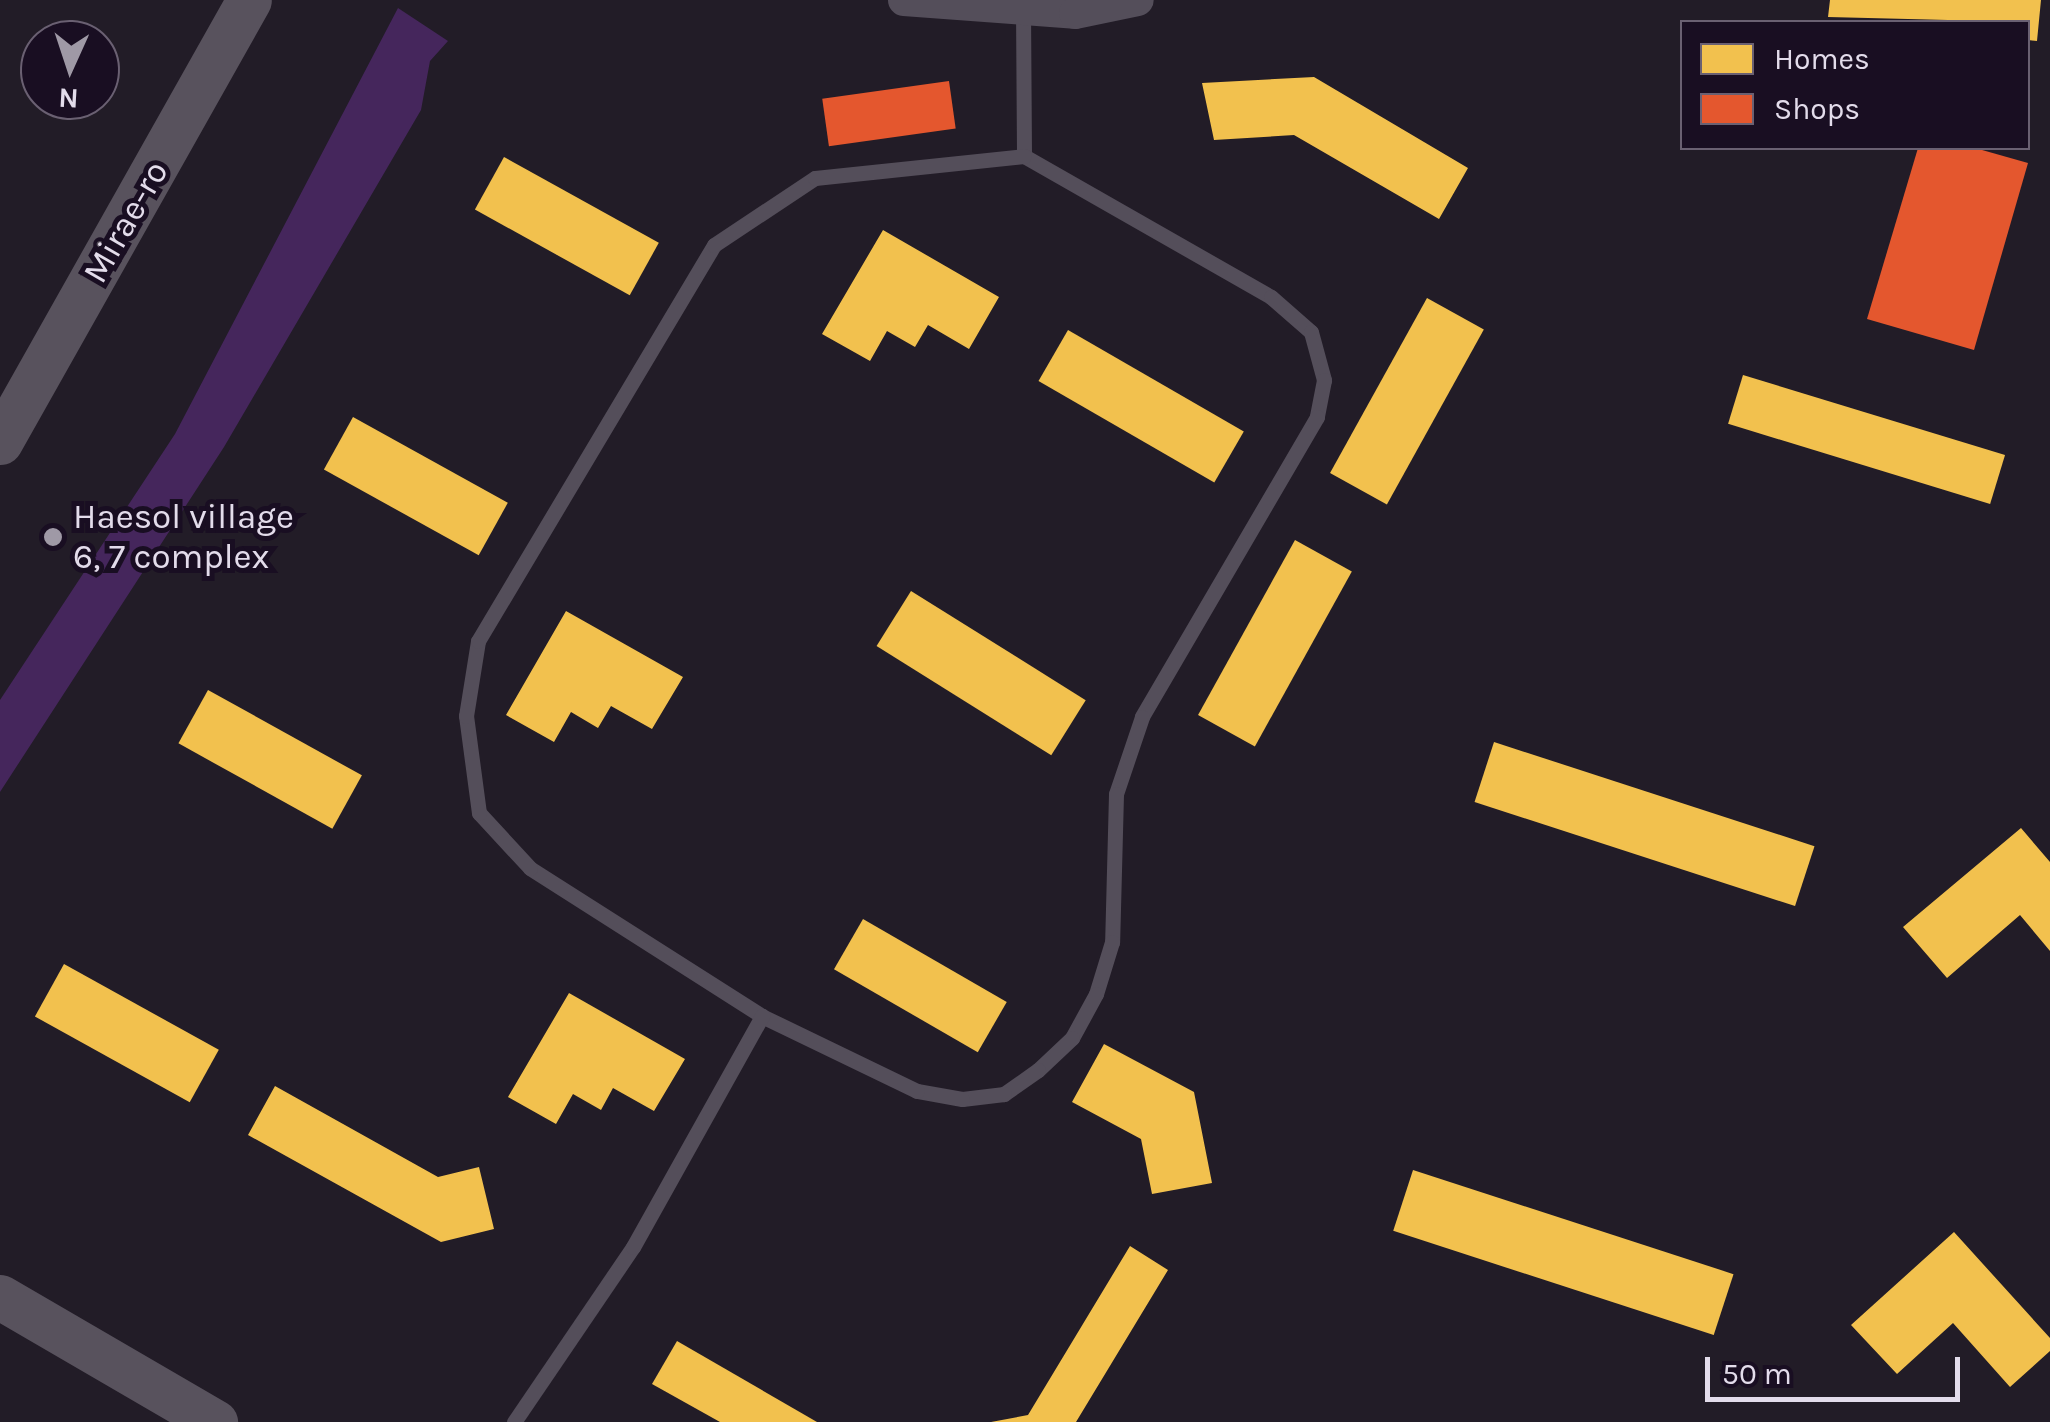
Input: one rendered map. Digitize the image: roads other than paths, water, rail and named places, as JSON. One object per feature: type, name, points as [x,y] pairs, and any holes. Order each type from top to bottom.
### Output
[{"type":"main road","name":"Mirae-ro","points":[[0,442],[250,0]]},
{"type":"main road","points":[[0,1297],[215,1422]]},
{"type":"street","points":[[904,0],[1075,13],[1138,0]]},
{"type":"lane","points":[[1023,9],[1024,156]]},
{"type":"lane","points":[[1024,156],[1272,297],[1311,332],[1324,380],[1317,417],[1142,717],[1116,794],[1112,942],[1096,994],[1072,1038],[1004,1094],[962,1099],[917,1091],[762,1016],[530,868],[480,812],[466,716],[478,641],[714,245],[815,178],[1024,156]]},
{"type":"lane","points":[[514,1422],[633,1247],[762,1016]]},
{"type":"place","name":"Haesol village 6, 7 complex","points":[[53,537]]}]
